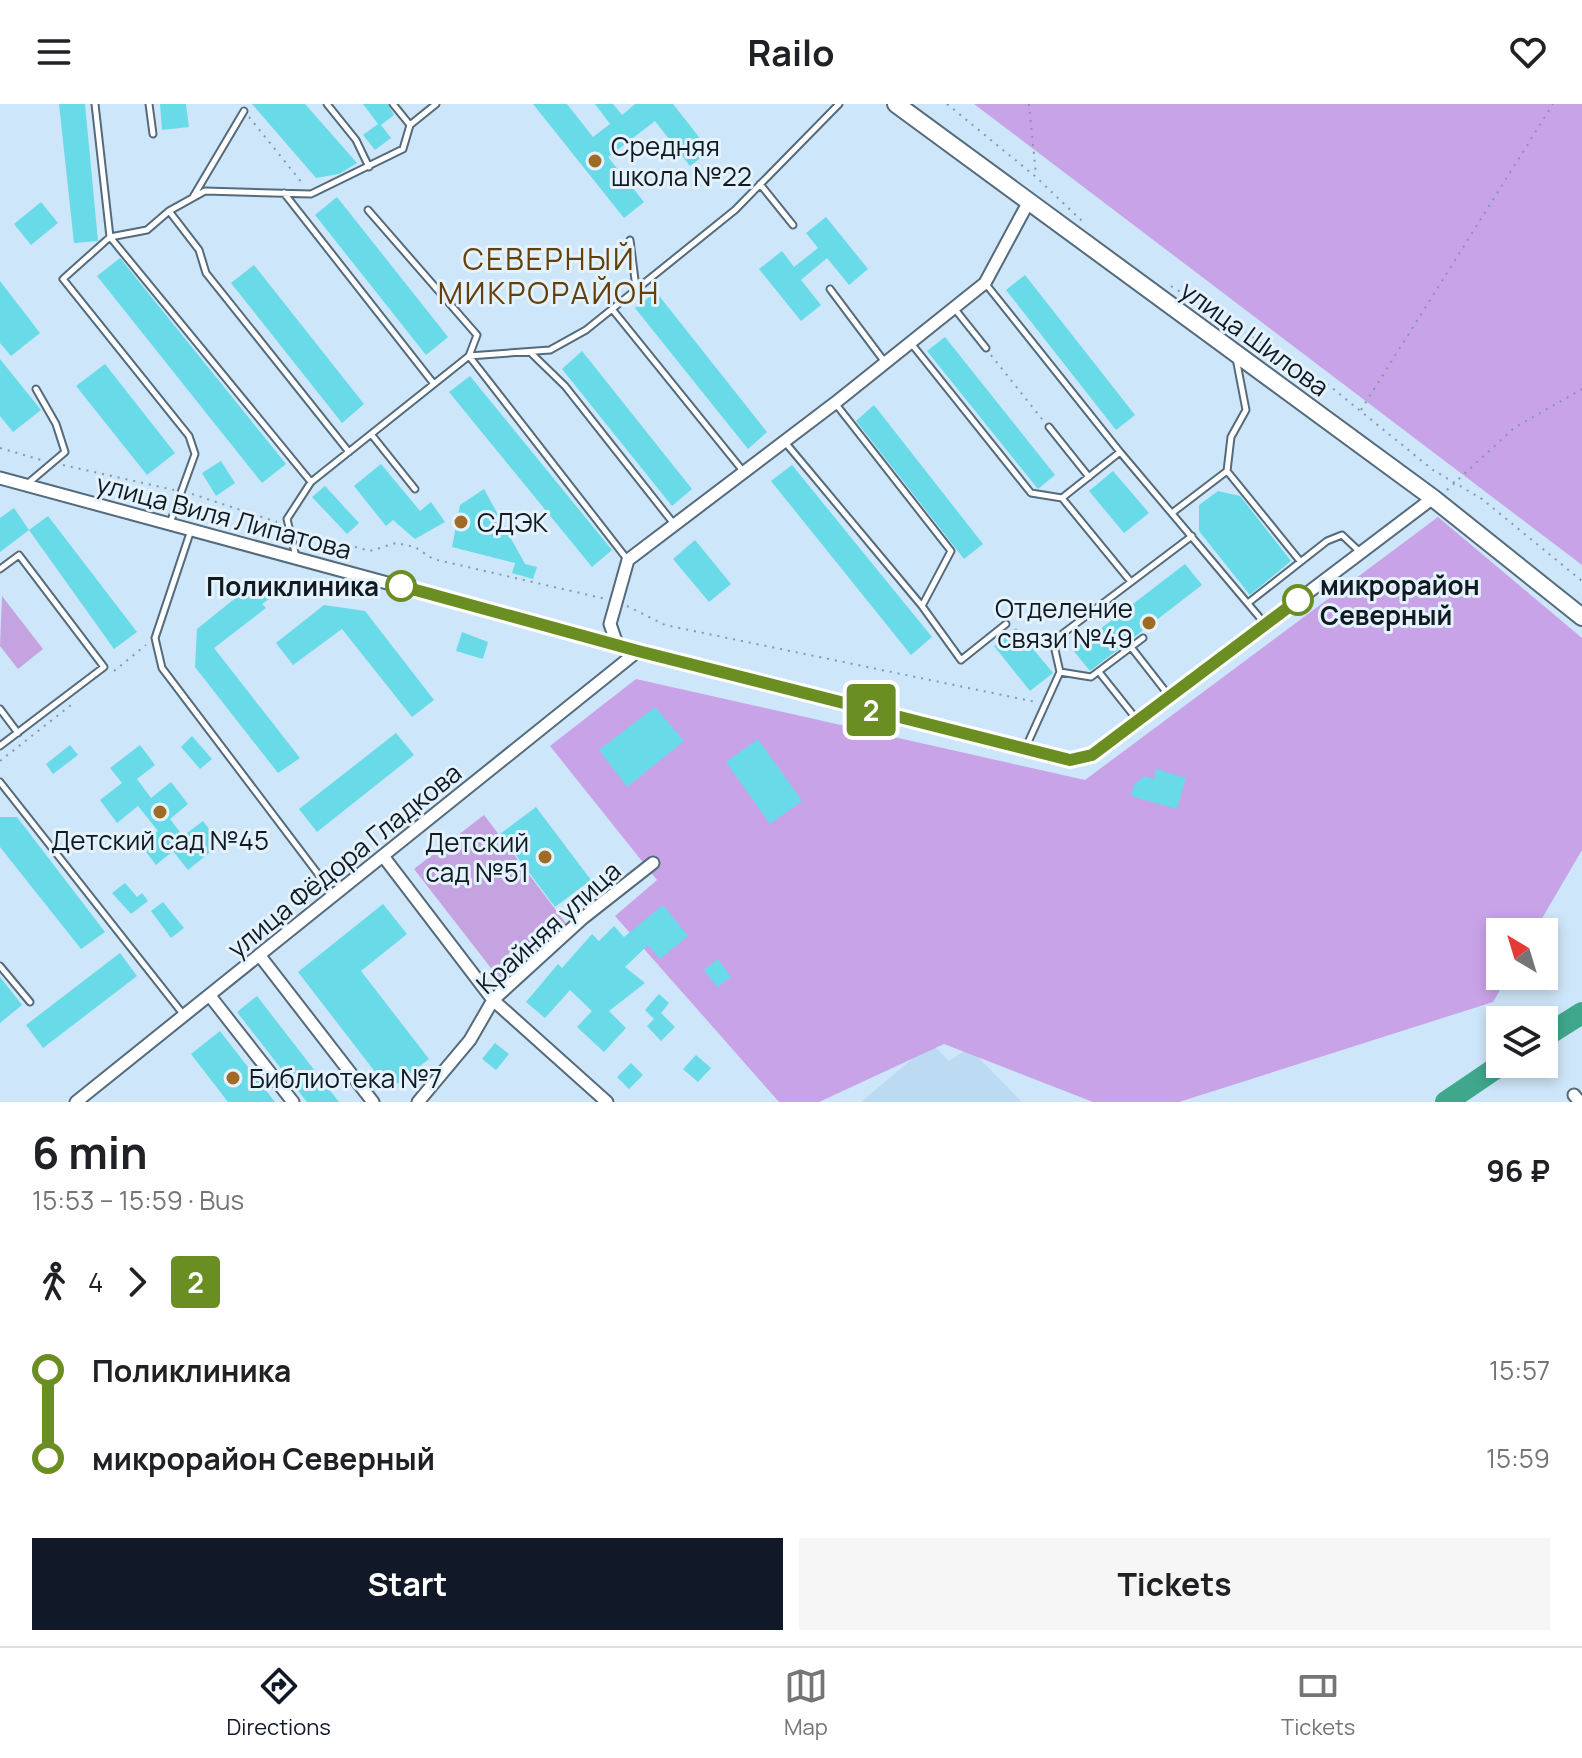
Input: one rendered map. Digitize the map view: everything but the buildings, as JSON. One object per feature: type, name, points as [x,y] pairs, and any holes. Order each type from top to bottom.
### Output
[{"type":"main road","name":"улица Шилова","points":[[896,104],[1433,498],[1582,617]]},
{"type":"street","points":[[617,644],[610,624],[628,560],[835,403],[985,283],[1028,203]]},
{"type":"street","name":"улица Виля Липатова","points":[[2,481],[638,651],[1070,760],[1092,755],[1433,498]]},
{"type":"street","name":"улица Фёдора Гладкова","points":[[76,1102],[638,651]]},
{"type":"street","points":[[383,856],[493,1000],[607,1102]]},
{"type":"street","name":"Крайняя улица","points":[[418,1102],[470,1040],[493,1000],[583,918],[653,863]]},
{"type":"street","points":[[260,956],[373,1102]]},
{"type":"street","points":[[210,996],[293,1102]]},
{"type":"lane","points":[[95,104],[110,237],[311,482]]},
{"type":"lane","points":[[149,104],[153,134]]},
{"type":"lane","points":[[327,104],[356,140],[369,167]]},
{"type":"lane","points":[[393,104],[410,125]]},
{"type":"lane","points":[[169,524],[195,454],[189,436],[63,279],[110,237],[147,230],[169,211],[205,191],[311,194],[369,167],[403,149],[410,125],[436,104]]},
{"type":"lane","points":[[469,356],[550,350],[586,330],[735,210],[839,104]]},
{"type":"lane","points":[[192,198],[244,111]]},
{"type":"lane","points":[[760,184],[793,225]]},
{"type":"lane","points":[[283,193],[434,384]]},
{"type":"lane","points":[[297,558],[287,519],[311,482],[469,356],[477,335],[368,210]]},
{"type":"lane","points":[[169,211],[199,250],[206,273],[349,452]]},
{"type":"lane","points":[[630,240],[636,289]]},
{"type":"lane","points":[[985,283],[1120,452],[1266,625]]},
{"type":"lane","points":[[830,289],[885,361]]},
{"type":"lane","points":[[953,307],[986,348]]},
{"type":"lane","points":[[612,309],[743,471]]},
{"type":"lane","points":[[909,341],[1031,493],[1062,498],[1131,582]]},
{"type":"lane","points":[[529,352],[565,386],[674,524]]},
{"type":"lane","points":[[1236,354],[1246,410],[1231,437],[1227,471],[1300,561]]},
{"type":"lane","points":[[469,356],[628,560]]},
{"type":"lane","points":[[26,485],[65,452],[56,424],[36,389]]},
{"type":"lane","points":[[835,403],[951,551],[922,606]]},
{"type":"lane","points":[[1049,427],[1089,477]]},
{"type":"lane","points":[[371,434],[415,489]]},
{"type":"lane","points":[[783,441],[922,606],[961,660],[1006,624]]},
{"type":"lane","points":[[1062,498],[1120,452]]},
{"type":"lane","points":[[1172,513],[1227,471]]},
{"type":"lane","points":[[191,530],[155,638],[162,668],[334,895]]},
{"type":"lane","points":[[1248,603],[1300,561],[1342,535],[1361,553]]},
{"type":"lane","points":[[1025,749],[1060,672],[1053,641],[1192,536]]},
{"type":"lane","points":[[0,569],[19,555],[104,667],[0,746]]},
{"type":"lane","points":[[1060,672],[1091,677],[1143,638]]},
{"type":"lane","points":[[1131,647],[1170,697]]},
{"type":"lane","points":[[1099,672],[1138,721]]},
{"type":"lane","points":[[0,709],[18,733]]},
{"type":"lane","points":[[0,782],[184,1016]]},
{"type":"lane","points":[[0,966],[30,1002]]},
{"type":"path","points":[[947,104],[1036,177],[1085,224]]},
{"type":"path","points":[[1029,104],[1036,177]]},
{"type":"path","points":[[1360,411],[1553,104]]},
{"type":"path","points":[[244,111],[311,194]]},
{"type":"path","points":[[1160,279],[1326,383],[1433,470],[1482,499],[1582,581]]},
{"type":"path","points":[[986,348],[1049,427]]},
{"type":"path","points":[[1433,498],[1457,484],[1514,428],[1582,389]]},
{"type":"path","points":[[0,448],[181,491],[267,516],[289,529],[370,551],[396,543],[415,547],[433,559],[617,601],[665,625],[1046,704]]},
{"type":"shaded area","points":[[974,104],[1582,104],[1582,565]]},
{"type":"shaded area","points":[[1438,517],[1582,638],[1582,850],[1542,918],[1486,918],[1486,990],[1500,990],[1493,1002],[1179,1102],[1093,1102],[944,1044],[819,1102],[779,1102],[615,916],[657,880],[550,746],[636,679],[1085,780]]},
{"type":"shaded area","points":[[2,596],[43,649],[18,669],[0,646]]},
{"type":"shaded area","points":[[484,815],[568,926],[501,981],[414,869]]},
{"type":"shaded area","points":[[931,1043],[949,1061],[969,1048],[1022,1102],[861,1102]]},
{"type":"waterway","points":[[1558,1028],[1582,1013]]},
{"type":"waterway","points":[[1446,1102],[1486,1075]]},
{"type":"bus line","name":"2","points":[[401,586],[638,651],[1070,760],[1092,755],[1298,600]]},
{"type":"place","name":"Средняя школа №22","points":[[595,161]]},
{"type":"place","name":"СДЭК","points":[[461,522]]},
{"type":"place","name":"Поликлиника","points":[[401,586]]},
{"type":"place","name":"микрорайон Северный","points":[[1298,600]]},
{"type":"place","name":"Отделение связи №49","points":[[1149,623]]},
{"type":"place","name":"Детский сад №45","points":[[160,812]]},
{"type":"place","name":"Детский сад №51","points":[[545,857]]},
{"type":"place","name":"Библиотека №7","points":[[233,1078]]},
{"type":"district","name":"СЕВЕРНЫЙ МИКРОРАЙОН","points":[[549,275]]}]
